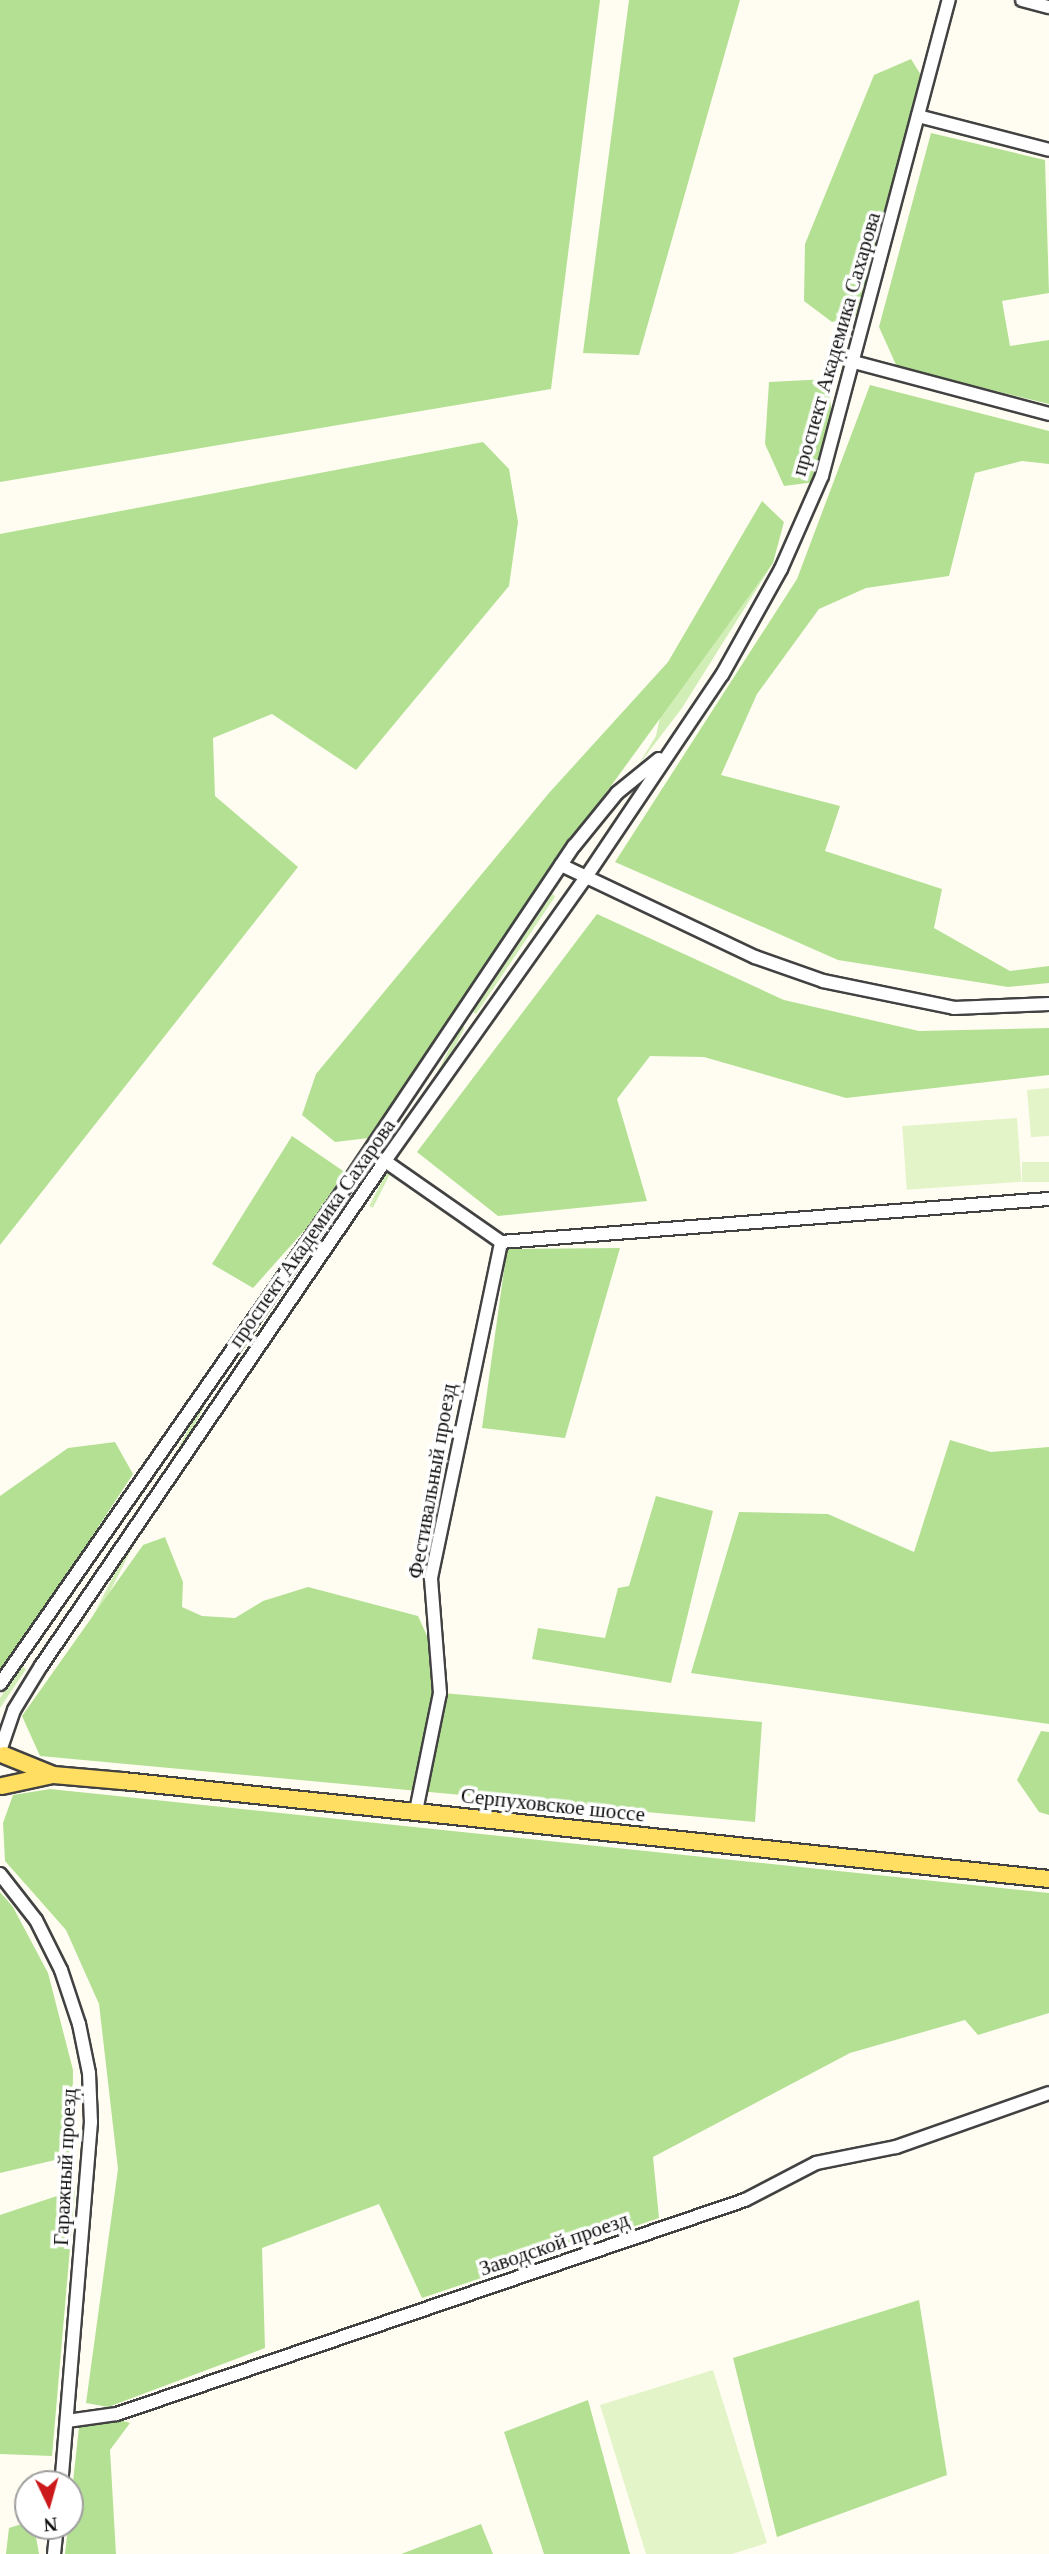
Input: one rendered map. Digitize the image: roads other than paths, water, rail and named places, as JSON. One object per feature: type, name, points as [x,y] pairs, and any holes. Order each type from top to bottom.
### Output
[{"type":"main road","points":[[1,1750],[53,1775],[1,1787],[1,1750]]},
{"type":"main road","name":"Серпуховское шоссе","points":[[53,1775],[1049,1879]]},
{"type":"street","name":"проспект Академика Сахарова","points":[[1,1750],[14,1710],[41,1666],[242,1367],[584,880],[722,675],[780,569],[821,476],[854,362],[949,0]]},
{"type":"street","points":[[1022,0],[1049,7]]},
{"type":"street","points":[[918,116],[1049,150]]},
{"type":"street","points":[[854,362],[1049,414]]},
{"type":"street","name":"проспект Академика Сахарова","points":[[0,1684],[24,1653],[225,1355],[338,1198],[561,865],[617,793],[670,750]]},
{"type":"street","points":[[561,865],[584,880],[755,957],[823,981],[954,1007],[1049,1004]]},
{"type":"street","points":[[462,1014],[480,1026]]},
{"type":"street","points":[[385,1161],[501,1242],[1049,1199]]},
{"type":"street","points":[[338,1198],[355,1206]]},
{"type":"street","name":"Фестивальный проезд","points":[[416,1811],[440,1693],[431,1578],[501,1242]]},
{"type":"street","points":[[225,1355],[242,1367]]},
{"type":"street","points":[[24,1653],[41,1666]]},
{"type":"street","name":"Гаражный проезд","points":[[0,1874],[36,1920],[61,1970],[79,2024],[89,2073],[91,2122],[62,2470]]},
{"type":"street","name":"Заводской проезд","points":[[67,2421],[117,2414],[745,2200],[816,2163],[896,2147],[1049,2093]]}]
